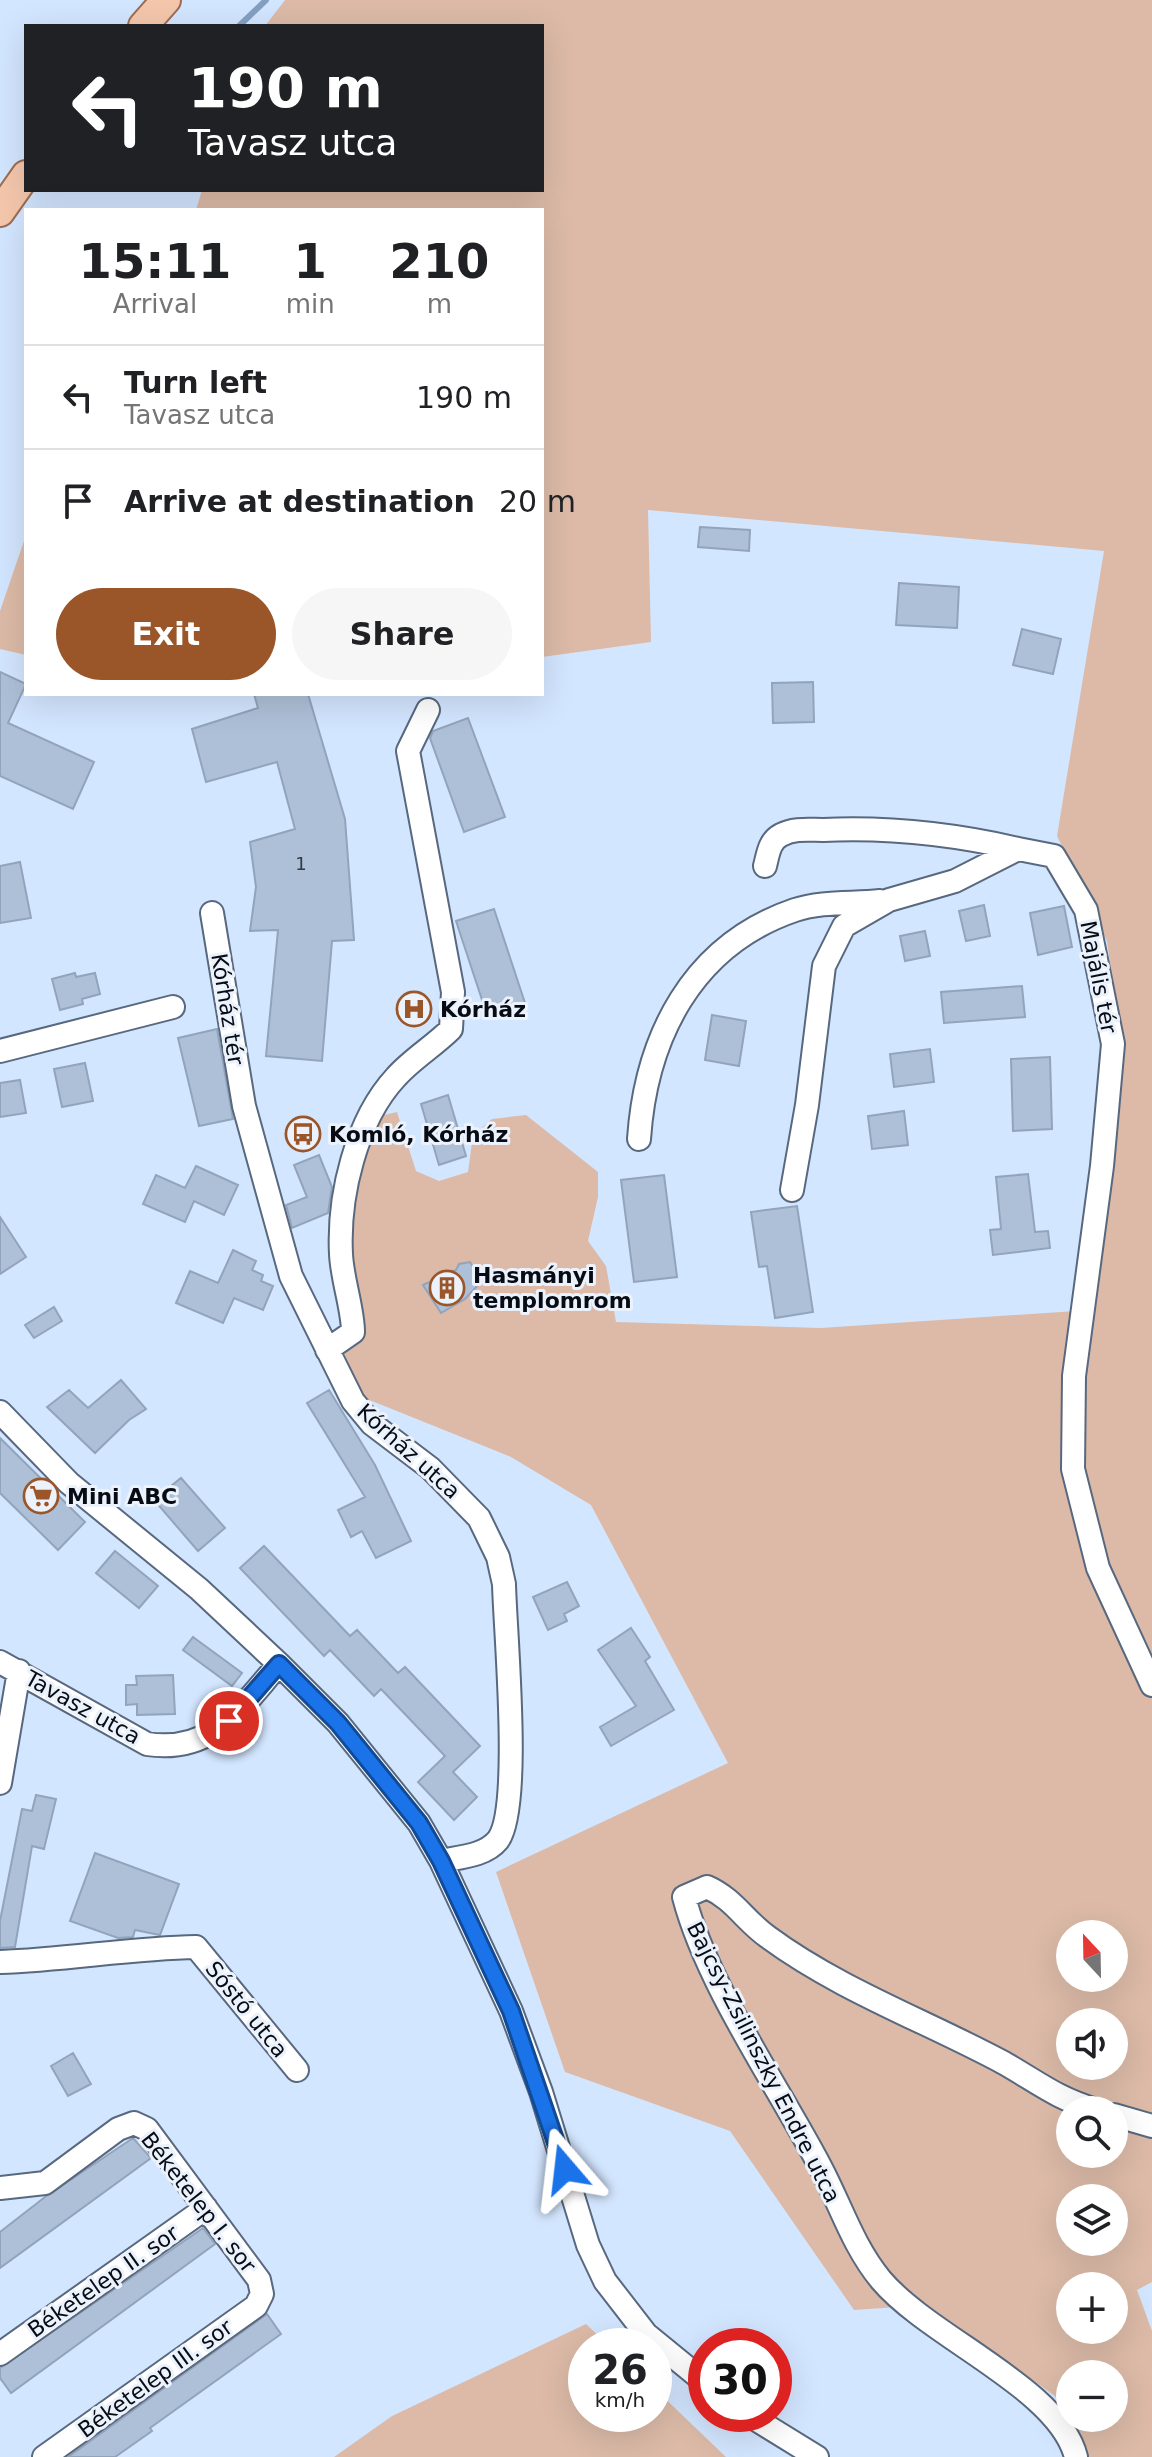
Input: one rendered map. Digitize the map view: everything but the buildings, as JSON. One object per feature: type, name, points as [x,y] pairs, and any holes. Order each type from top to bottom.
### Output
[{"type":"main road","points":[[145,24],[166,0]]},
{"type":"main road","points":[[0,212],[24,178]]},
{"type":"street","points":[[327,1350],[353,1332],[343,1282],[342,1216],[355,1156],[375,1102],[399,1074],[428,1053],[451,1029],[453,992],[408,751],[428,710]]},
{"type":"street","name":"Majális tér","points":[[765,866],[769,847],[778,836],[795,830],[869,828],[969,837],[1054,856],[1086,910],[1113,1044],[1102,1166],[1074,1376],[1073,1469],[1098,1568],[1152,1685]]},
{"type":"street","points":[[639,1139],[642,1097],[666,1025],[687,987],[710,959],[756,929],[794,911],[819,904],[889,900],[955,881],[1018,849]]},
{"type":"street","points":[[792,1190],[807,1105],[824,966],[844,926],[889,900]]},
{"type":"street","name":"Kórház tér","points":[[212,913],[244,1106]]},
{"type":"street","points":[[0,1051],[173,1007]]},
{"type":"street","name":"Kórház utca","points":[[244,1106],[291,1276],[327,1350],[363,1412],[464,1501],[479,1518],[498,1557],[504,1584],[509,1804],[498,1839],[486,1849],[441,1861]]},
{"type":"street","points":[[0,1412],[69,1483],[199,1589],[279,1664],[338,1723],[419,1823],[441,1861],[511,2011],[541,2092],[588,2245],[605,2281],[646,2334],[688,2368]]},
{"type":"street","name":"Tavasz utca","points":[[10,1666],[147,1744],[166,1747],[184,1746],[229,1721],[279,1664]]},
{"type":"street","points":[[0,1783],[10,1666]]},
{"type":"street","name":"Bajcsy-Zsilinszky Endre utca","points":[[1056,2096],[1006,2064],[852,1989],[766,1936],[727,1895],[707,1887],[684,1897],[717,1978],[823,2171],[857,2246],[882,2281],[913,2312],[1060,2420],[1076,2457]]},
{"type":"street","name":"Sóstó utca","points":[[0,1962],[67,1960],[161,1948],[196,1947],[297,2070]]},
{"type":"street","points":[[1128,2119],[1152,2126]]},
{"type":"street","name":"Béketelep I. sor","points":[[0,2188],[45,2183],[118,2129],[134,2123],[147,2129],[259,2280],[262,2294]]},
{"type":"street","name":"Béketelep II. sor","points":[[0,2354],[206,2208]]},
{"type":"street","name":"Béketelep III. sor","points":[[44,2457],[256,2306],[262,2294]]},
{"type":"street","points":[[776,2432],[817,2457]]},
{"type":"shaded area","points":[[285,0],[1152,0],[1152,2282],[1137,2290],[1152,2331],[1152,2457],[1087,2457],[1087,2449],[1077,2432],[1128,2432],[1128,2360],[1056,2360],[1056,2398],[927,2305],[854,2310],[730,2131],[565,2072],[496,1872],[728,1763],[591,1505],[511,1457],[362,1397],[341,1345],[349,1196],[380,1116],[397,1112],[416,1171],[439,1181],[468,1172],[473,1135],[492,1119],[526,1115],[598,1172],[598,1197],[588,1241],[606,1266],[616,1322],[821,1328],[1091,1310],[1118,1024],[1107,941],[1057,836],[1104,551],[648,510],[651,642],[544,657],[544,208],[197,208],[201,192],[544,192],[544,24],[267,24]]},
{"type":"shaded area","points":[[24,541],[24,655],[0,649],[0,611]]},
{"type":"shaded area","points":[[568,2333],[568,2432],[672,2432],[672,2405],[688,2421],[688,2432],[700,2432],[726,2457],[334,2457],[392,2416]]},
{"type":"waterway","points":[[241,24],[266,0]]},
{"type":"place","name":"Kórház","points":[[414,1009]]},
{"type":"place","name":"Komló, Kórház","points":[[303,1134]]},
{"type":"place","name":"Hasmányi templomrom","points":[[447,1288]]},
{"type":"place","name":"Mini ABC","points":[[41,1496]]},
{"type":"route","points":[[229,1721],[279,1664],[338,1723],[419,1823],[441,1861],[511,2011],[565,2169]]}]
